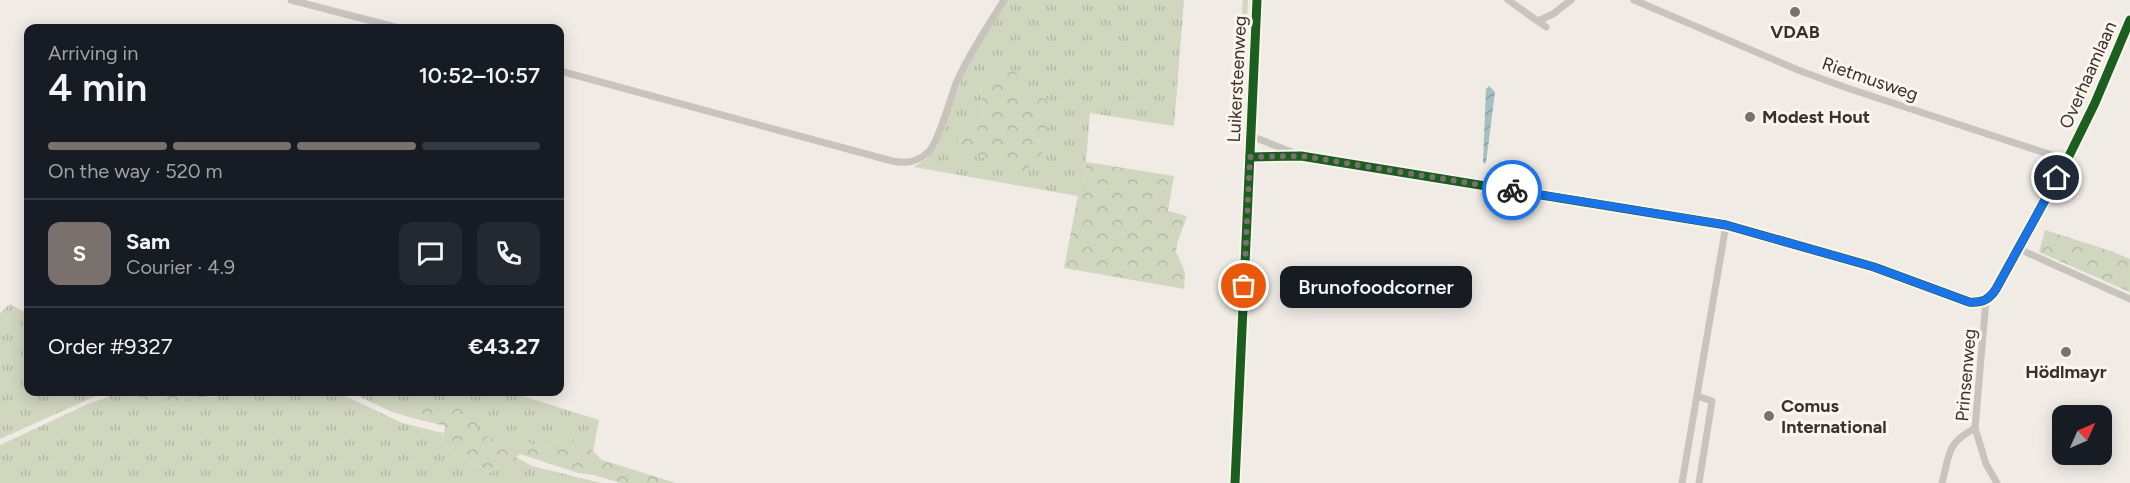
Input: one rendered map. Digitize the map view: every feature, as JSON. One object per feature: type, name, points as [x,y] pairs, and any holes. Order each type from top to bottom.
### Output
[{"type":"main road","name":"Luikersteenweg","points":[[1235,483],[1257,0]]},
{"type":"street","points":[[291,0],[384,24]]},
{"type":"street","points":[[564,72],[903,163],[919,159],[932,148],[965,64],[1004,0]]},
{"type":"street","points":[[1508,0],[1546,27]]},
{"type":"street","points":[[1538,21],[1572,0]]},
{"type":"street","name":"Rietmusweg","points":[[1634,0],[1798,70],[2067,160]]},
{"type":"street","name":"Overhaamlaan","points":[[1986,300],[1996,289],[2067,160],[2095,104],[2130,20]]},
{"type":"street","points":[[1251,136],[1302,156]]},
{"type":"street","points":[[1250,157],[1302,156],[1726,225],[1874,267],[1969,302],[1979,303],[1986,300]]},
{"type":"street","points":[[1682,483],[1726,225]]},
{"type":"street","points":[[2019,249],[2130,299]]},
{"type":"street","name":"Prinsenweg","points":[[1986,300],[1975,428],[1986,464],[1997,483]]},
{"type":"street","points":[[1697,396],[1712,401],[1700,483]]},
{"type":"street","points":[[1942,483],[1951,448],[1956,440],[1975,428]]},
{"type":"green space","points":[[1007,0],[1184,0],[1174,126],[1090,113],[1083,197],[914,167],[935,149],[968,63]],"holes":[[[1006,65],[1012,87],[959,150],[955,145],[976,126],[982,115],[980,87],[999,68]]]},
{"type":"green space","points":[[1243,0],[1248,0],[1243,94],[1237,93]]},
{"type":"green space","points":[[1006,65],[1017,74],[1012,88],[1053,101],[1044,151],[1025,171],[959,150],[955,145],[976,126],[982,115],[980,87],[999,68]]},
{"type":"green space","points":[[1086,162],[1174,176],[1168,211],[1187,216],[1176,252],[1185,272],[1184,289],[1064,268],[1078,196],[1083,196]]},
{"type":"green space","points":[[2045,230],[2130,259],[2130,292],[2039,252]]},
{"type":"green space","points":[[10,304],[24,312],[24,396],[96,396],[0,439],[0,313]]},
{"type":"green space","points":[[111,396],[138,396],[141,402],[160,405],[219,396],[345,396],[402,423],[443,433],[442,441],[447,447],[489,473],[516,457],[532,466],[601,483],[0,483],[0,445],[88,404]]},
{"type":"green space","points":[[138,396],[212,396],[147,406],[141,403]]},
{"type":"green space","points":[[358,396],[522,396],[599,420],[593,451],[589,447],[556,440],[544,451],[528,442],[521,441],[515,449],[476,432],[480,416],[473,400],[420,400],[413,405],[409,417],[392,412]]},
{"type":"green space","points":[[420,400],[473,400],[477,402],[481,416],[477,432],[515,449],[520,441],[528,442],[544,451],[556,440],[564,438],[579,440],[602,460],[676,483],[621,483],[578,473],[520,454],[506,465],[489,473],[447,448],[442,441],[445,426],[409,417],[413,405]]},
{"type":"water","points":[[1489,86],[1495,92],[1485,164],[1483,162],[1486,89]]},
{"type":"cycle path","points":[[1235,483],[1257,0]]},
{"type":"cycle path","points":[[1250,157],[1301,156],[1726,225],[1874,267],[1969,302],[1978,302],[1991,296],[1996,289],[2067,160],[2095,103],[2130,20]]},
{"type":"way so far","points":[[1244,286],[1250,157],[1302,156],[1512,190]]},
{"type":"place","name":"VDAB","points":[[1795,12]]},
{"type":"place","name":"Modest Hout","points":[[1750,117]]},
{"type":"place","name":"Brunofoodcorner","points":[[1244,286]]},
{"type":"place","name":"Hödlmayr","points":[[2066,352]]},
{"type":"place","name":"Comus International","points":[[1769,416]]},
{"type":"route","points":[[1512,190],[1726,225],[1874,267],[1969,302],[1979,303],[1992,296],[2057,178]]}]
